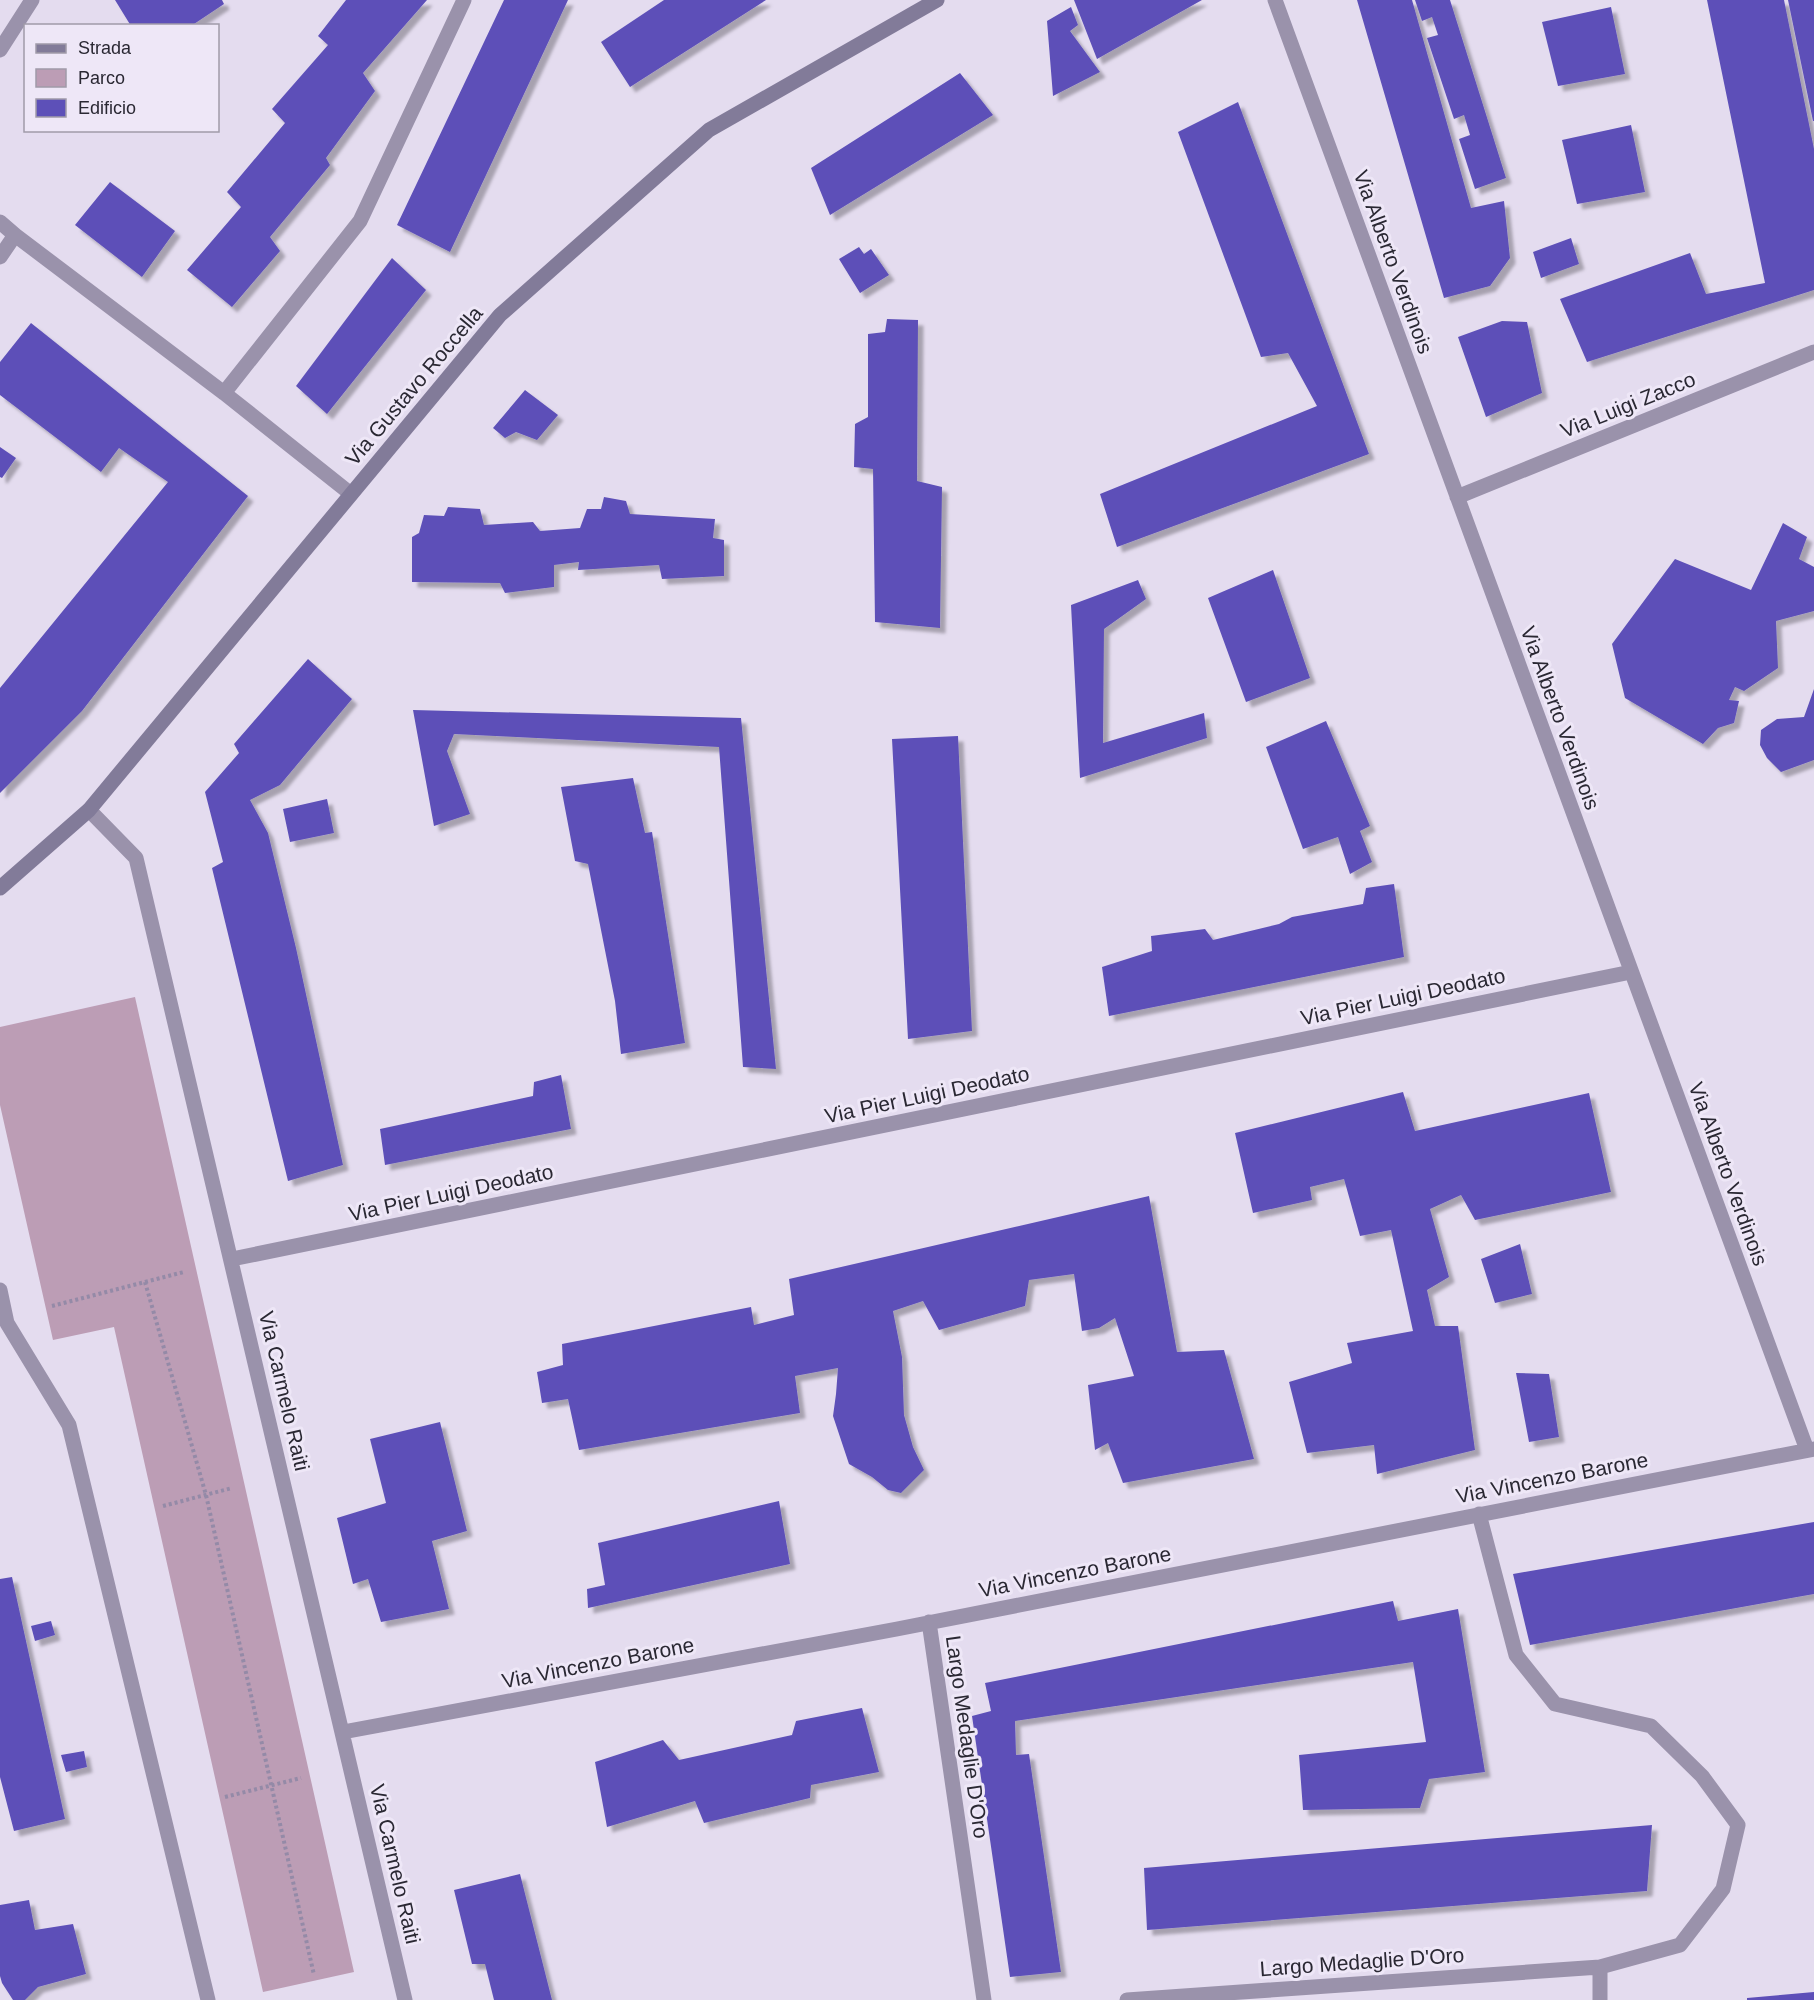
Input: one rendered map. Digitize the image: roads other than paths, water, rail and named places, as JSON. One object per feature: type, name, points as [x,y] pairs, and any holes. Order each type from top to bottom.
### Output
[{"type":"street","points":[[0,50],[32,0]]},
{"type":"street","points":[[224,393],[360,221],[464,0]]},
{"type":"street","name":"Via Gustavo Roccella","points":[[0,888],[89,810],[500,315],[709,130],[937,0]]},
{"type":"street","name":"Via Alberto Verdinois","points":[[1275,0],[1631,972],[1810,1450]]},
{"type":"street","points":[[0,222],[224,393],[351,494]]},
{"type":"street","points":[[0,257],[15,235]]},
{"type":"street","name":"Via Luigi Zacco","points":[[1457,497],[1814,352]]},
{"type":"street","name":"Via Carmelo Raiti","points":[[89,810],[136,858],[405,2000]]},
{"type":"street","name":"Via Pier Luigi Deodato","points":[[232,1259],[1631,972]]},
{"type":"street","points":[[0,1290],[4,1324],[69,1425],[208,2000]]},
{"type":"street","name":"Via Vincenzo Barone","points":[[343,1732],[929,1622],[1810,1450]]},
{"type":"street","name":"Largo Medaglie D'Oro","points":[[1127,2000],[1599,1966],[1680,1945],[1723,1889],[1737,1825],[1702,1776],[1651,1726],[1555,1704],[1516,1654],[1479,1514]]},
{"type":"street","name":"Largo Medaglie D'Oro","points":[[929,1622],[984,2000]]},
{"type":"street","points":[[1599,1966],[1600,2000]]}]
